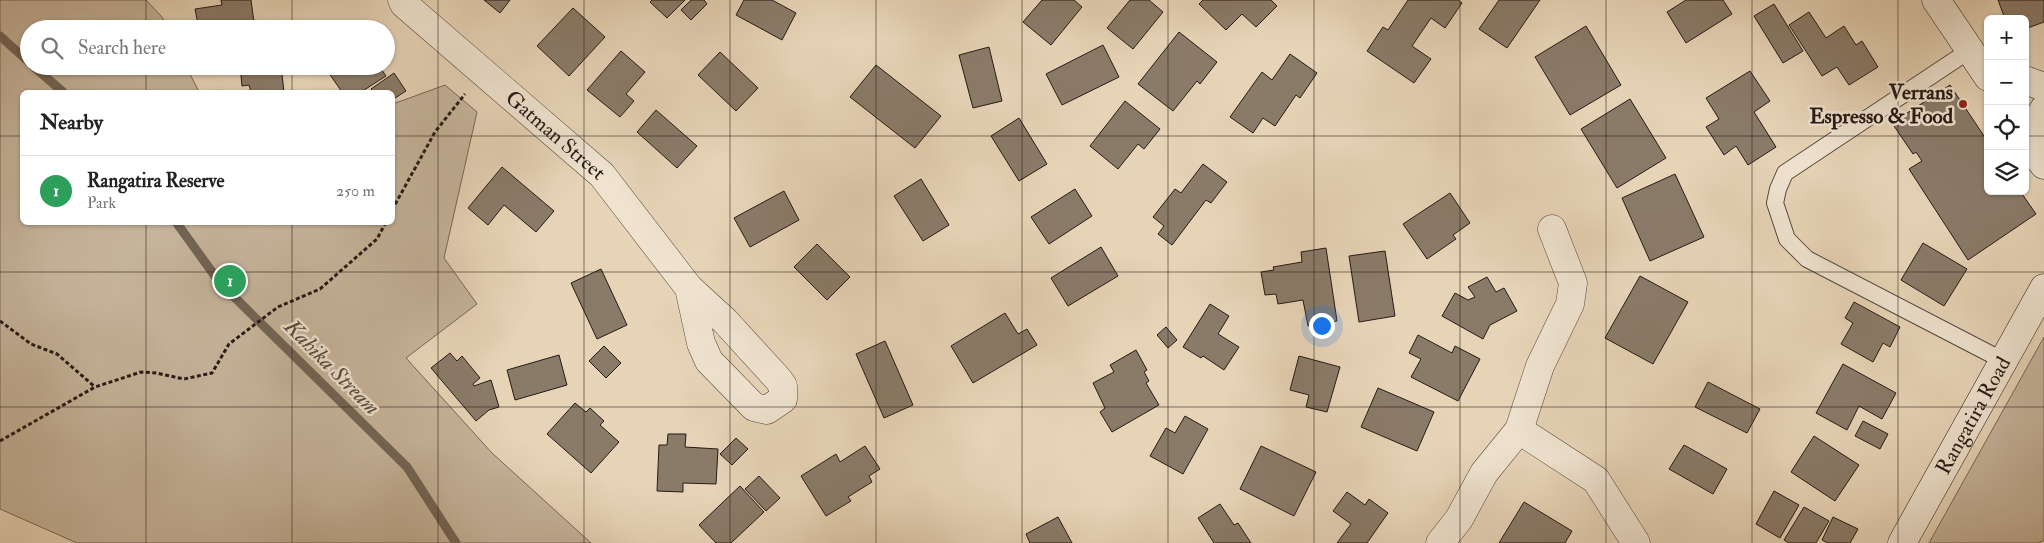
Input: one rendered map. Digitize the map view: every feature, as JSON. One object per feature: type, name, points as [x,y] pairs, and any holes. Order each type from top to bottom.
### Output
[{"type":"street","name":"Gatman Street","points":[[402,0],[404,4],[602,175],[689,288]]},
{"type":"street","points":[[1936,0],[1980,62]]},
{"type":"street","points":[[2029,82],[2044,88]]},
{"type":"street","points":[[2035,149],[2036,125],[2044,109]]},
{"type":"street","points":[[1440,543],[1459,518],[1484,473],[1519,430],[1540,366],[1570,304],[1573,283],[1552,230]]},
{"type":"street","name":"Rangatira Road","points":[[1902,543],[2044,288]]},
{"type":"street","points":[[1519,430],[1596,480],[1636,543]]},
{"type":"lane","points":[[1980,62],[1785,173],[1778,189],[1775,203],[1787,239],[1808,259],[2004,361]]},
{"type":"path","points":[[395,205],[435,132],[466,93]]},
{"type":"path","points":[[0,441],[94,387],[141,372],[184,379],[212,373],[229,344],[278,307],[320,288],[377,238],[384,225]]},
{"type":"path","points":[[0,321],[31,344],[57,354],[94,387]]},
{"type":"shaded area","points":[[0,0],[146,0],[164,20],[20,20],[20,75],[190,75],[198,90],[20,90],[20,225],[395,225],[395,103],[445,85],[477,112],[444,258],[477,304],[406,358],[492,453],[591,543],[77,543],[0,509]]},
{"type":"shaded area","points":[[2044,337],[2044,540],[2039,543],[1929,543]]},
{"type":"building","points":[[221,0],[251,0],[254,20],[197,20],[195,9],[222,5]]},
{"type":"building","points":[[484,0],[510,0],[500,13]]},
{"type":"building","points":[[652,0],[685,0],[667,18],[650,2]]},
{"type":"building","points":[[691,0],[704,0],[707,4],[691,20],[681,10]]},
{"type":"building","points":[[744,0],[772,0],[796,13],[782,40],[736,15]]},
{"type":"building","points":[[1042,0],[1074,0],[1082,7],[1051,45],[1023,22]]},
{"type":"building","points":[[1130,0],[1149,0],[1163,12],[1133,49],[1107,28]]},
{"type":"building","points":[[1203,0],[1271,0],[1277,6],[1256,27],[1242,14],[1226,30],[1199,4]]},
{"type":"building","points":[[1408,0],[1458,0],[1462,3],[1445,28],[1431,18],[1412,46],[1431,59],[1414,83],[1367,51],[1383,27],[1388,30]]},
{"type":"building","points":[[1499,0],[1540,0],[1507,48],[1479,29]]},
{"type":"building","points":[[1686,0],[1723,0],[1732,14],[1686,43],[1667,12]]},
{"type":"building","points":[[1998,0],[2044,0],[2044,22],[2029,28],[2029,15],[2004,15]]},
{"type":"building","points":[[1774,4],[1803,51],[1783,63],[1754,16]]},
{"type":"building","points":[[573,8],[605,37],[569,76],[537,46]]},
{"type":"building","points":[[1809,12],[1826,38],[1844,26],[1856,45],[1862,41],[1878,67],[1849,85],[1837,67],[1822,76],[1789,25]]},
{"type":"building","points":[[1586,26],[1621,85],[1570,115],[1535,57]]},
{"type":"building","points":[[1179,32],[1217,62],[1200,84],[1197,81],[1173,111],[1138,84]]},
{"type":"building","points":[[1103,45],[1119,77],[1062,105],[1046,74]]},
{"type":"building","points":[[989,47],[1002,101],[973,108],[959,55]]},
{"type":"building","points":[[621,51],[645,72],[626,94],[634,101],[620,117],[587,90]]},
{"type":"building","points":[[720,52],[758,88],[736,111],[698,75]]},
{"type":"building","points":[[1290,54],[1317,73],[1300,98],[1296,95],[1275,126],[1263,118],[1253,133],[1230,117],[1262,72],[1272,80]]},
{"type":"building","points":[[876,65],[941,116],[915,148],[850,97]]},
{"type":"building","points":[[1750,71],[1770,101],[1754,112],[1776,147],[1748,165],[1736,146],[1724,155],[1706,127],[1719,119],[1706,98]]},
{"type":"building","points":[[395,74],[406,91],[395,98],[395,90],[371,89],[391,75]]},
{"type":"building","points":[[241,75],[282,75],[284,90],[250,90],[249,85],[242,86]]},
{"type":"building","points":[[330,75],[386,76],[364,90],[341,90]]},
{"type":"building","points":[[1950,85],[1984,136],[1984,195],[2023,195],[2036,214],[1968,260],[1909,169],[1922,161],[1916,152],[1913,154],[1892,123]]},
{"type":"building","points":[[1630,99],[1666,158],[1617,188],[1581,129]]},
{"type":"building","points":[[1125,101],[1160,129],[1144,149],[1138,144],[1118,169],[1090,146]]},
{"type":"building","points":[[656,110],[697,146],[677,168],[637,132]]},
{"type":"building","points":[[1019,118],[1047,164],[1019,181],[991,136]]},
{"type":"building","points":[[1203,164],[1227,182],[1211,203],[1206,200],[1172,245],[1158,234],[1164,226],[1153,217],[1175,189],[1181,193]]},
{"type":"building","points":[[502,167],[554,211],[536,232],[504,205],[488,225],[468,208]]},
{"type":"building","points":[[1675,174],[1704,237],[1650,261],[1622,198]]},
{"type":"building","points":[[921,179],[949,225],[923,241],[894,196]]},
{"type":"building","points":[[1075,189],[1092,216],[1049,244],[1031,217]]},
{"type":"building","points":[[784,191],[799,220],[750,247],[734,218]]},
{"type":"building","points":[[1450,193],[1470,223],[1453,235],[1456,239],[1427,259],[1403,224]]},
{"type":"building","points":[[1923,243],[1967,269],[1944,306],[1901,280]]},
{"type":"building","points":[[817,244],[850,277],[827,300],[794,267]]},
{"type":"building","points":[[1101,247],[1118,276],[1068,306],[1051,278]]},
{"type":"building","points":[[1326,248],[1337,321],[1308,326],[1303,300],[1278,304],[1276,294],[1265,295],[1261,272],[1274,270],[1273,267],[1302,262],[1301,252]]},
{"type":"building","points":[[1385,251],[1395,316],[1359,322],[1349,256]]},
{"type":"building","points":[[601,269],[627,325],[597,339],[571,283]]},
{"type":"building","points":[[1640,276],[1688,302],[1653,364],[1605,338]]},
{"type":"building","points":[[1487,277],[1496,292],[1504,288],[1517,311],[1490,325],[1483,339],[1442,316],[1455,293],[1468,300],[1475,297],[1468,287]]},
{"type":"building","points":[[1854,302],[1900,327],[1890,347],[1883,343],[1873,362],[1841,344],[1853,323],[1845,318]]},
{"type":"building","points":[[1210,304],[1229,316],[1218,334],[1239,347],[1224,370],[1203,356],[1201,358],[1183,347]]},
{"type":"building","points":[[1005,313],[1018,334],[1027,329],[1037,345],[973,383],[951,346]]},
{"type":"building","points":[[1166,327],[1177,340],[1168,348],[1157,335]]},
{"type":"building","points":[[1418,335],[1452,353],[1455,346],[1480,359],[1458,401],[1411,377],[1421,359],[1409,353]]},
{"type":"building","points":[[885,341],[913,405],[884,418],[856,354]]},
{"type":"building","points":[[604,346],[621,363],[606,378],[589,361]]},
{"type":"building","points":[[1136,350],[1147,370],[1144,372],[1149,381],[1146,383],[1159,405],[1112,432],[1100,412],[1105,408],[1093,383],[1114,372],[1110,365]]},
{"type":"building","points":[[450,353],[457,361],[462,356],[480,378],[473,384],[474,386],[491,380],[499,407],[489,410],[476,421],[431,368]]},
{"type":"building","points":[[559,355],[567,385],[515,400],[507,370]]},
{"type":"building","points":[[1299,356],[1340,367],[1327,412],[1306,407],[1309,395],[1290,390]]},
{"type":"building","points":[[1843,364],[1896,393],[1882,419],[1859,406],[1847,430],[1816,413]]},
{"type":"building","points":[[1708,382],[1760,409],[1747,433],[1695,407]]},
{"type":"building","points":[[1378,388],[1434,412],[1417,451],[1361,427]]},
{"type":"building","points":[[575,403],[586,412],[590,408],[604,421],[600,425],[619,442],[591,473],[547,434]]},
{"type":"building","points":[[1185,416],[1208,429],[1183,474],[1150,456],[1166,428],[1175,433]]},
{"type":"building","points":[[1863,421],[1888,434],[1880,449],[1855,436]]},
{"type":"building","points":[[668,434],[686,434],[685,447],[718,449],[716,484],[683,483],[683,492],[657,491],[659,445],[667,445]]},
{"type":"building","points":[[1814,436],[1859,465],[1835,501],[1791,472]]},
{"type":"building","points":[[736,438],[748,449],[732,465],[720,454]]},
{"type":"building","points":[[1684,445],[1727,469],[1713,494],[1669,469]]},
{"type":"building","points":[[865,446],[880,469],[869,476],[872,482],[848,497],[851,501],[826,516],[801,476],[836,454],[840,462]]},
{"type":"building","points":[[1261,446],[1316,472],[1294,516],[1240,489]]},
{"type":"building","points":[[759,476],[780,498],[766,511],[745,489]]},
{"type":"building","points":[[740,486],[764,512],[731,543],[716,543],[699,525]]},
{"type":"building","points":[[1774,491],[1799,505],[1780,538],[1756,524]]},
{"type":"building","points":[[1347,492],[1365,505],[1369,499],[1388,513],[1367,543],[1337,543],[1351,524],[1333,511]]},
{"type":"building","points":[[1524,502],[1572,531],[1565,543],[1499,543]]},
{"type":"building","points":[[1220,504],[1234,525],[1238,523],[1251,543],[1214,543],[1198,518]]},
{"type":"building","points":[[1804,507],[1829,521],[1816,543],[1789,543],[1784,540]]},
{"type":"building","points":[[1058,517],[1072,543],[1030,543],[1026,534]]},
{"type":"building","points":[[1833,517],[1858,529],[1850,543],[1828,543],[1822,540]]},
{"type":"waterway","name":"Kahika Stream","points":[[0,36],[20,54]]},
{"type":"waterway","name":"Kahika Stream","points":[[43,75],[61,90]]},
{"type":"waterway","name":"Kahika Stream","points":[[178,225],[220,283],[407,467],[456,543]]},
{"type":"place","name":"Verrans Espresso & Food","points":[[1963,104]]},
{"type":"place","name":"Rangatira Reserve","points":[[230,281]]}]
